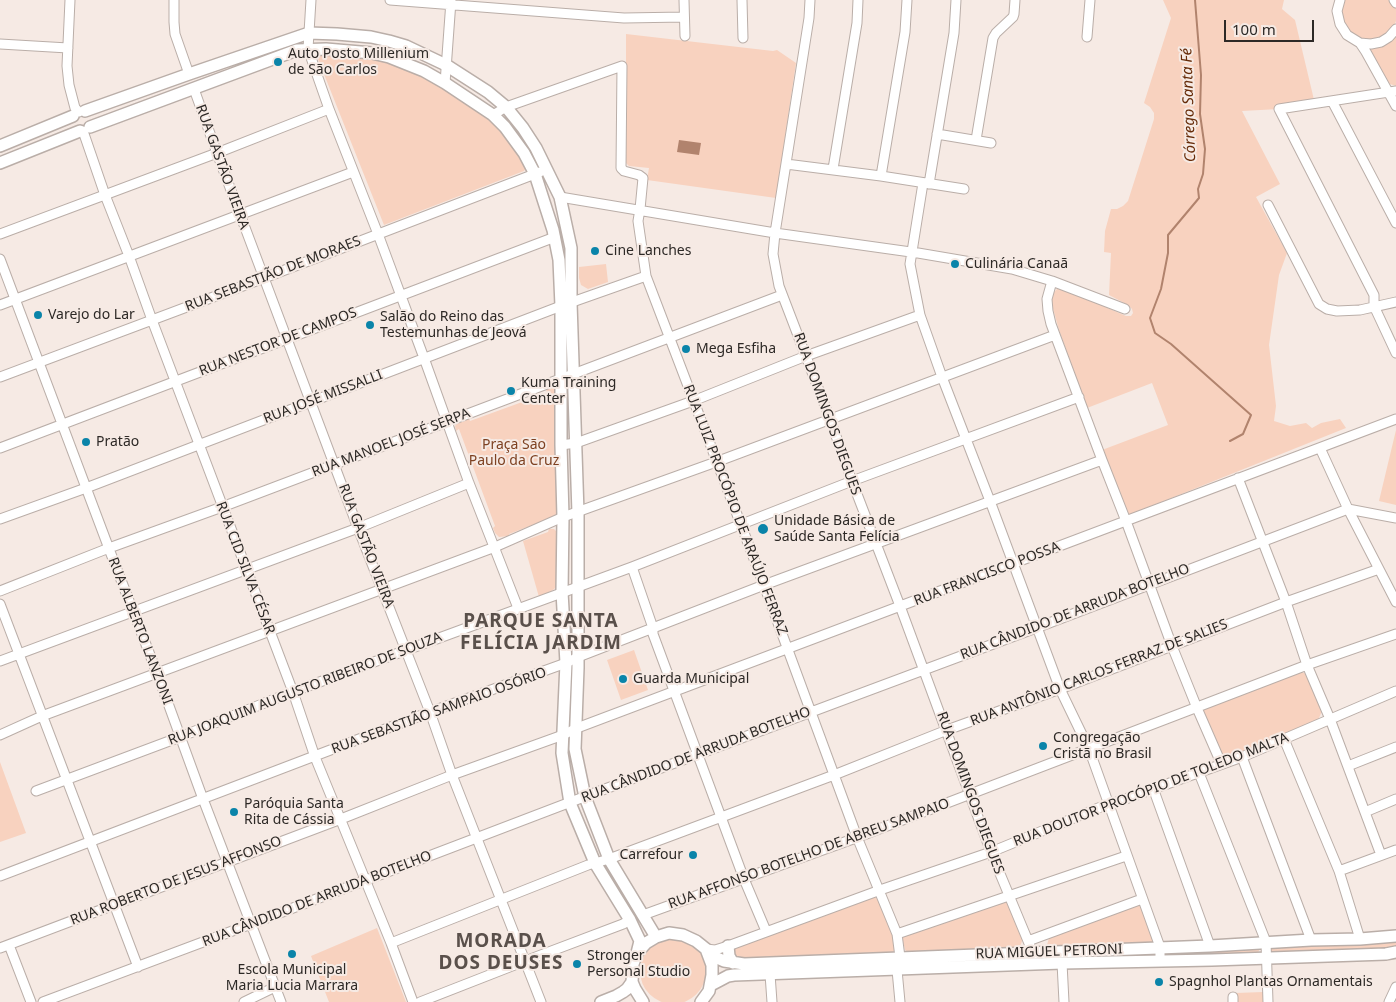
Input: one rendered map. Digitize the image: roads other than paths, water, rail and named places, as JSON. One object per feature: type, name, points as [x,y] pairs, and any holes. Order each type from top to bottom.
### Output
[{"type":"main road","points":[[0,146],[79,113],[309,33],[370,37],[406,46],[446,65],[488,92],[506,107],[523,128],[536,148],[560,197],[571,248],[561,378],[562,592],[566,664],[562,753],[570,803],[595,863],[630,920],[640,941],[638,953]]},
{"type":"main road","points":[[0,163],[297,50],[326,48],[372,53],[424,71],[492,115],[513,137],[535,174],[555,237],[566,304],[574,374],[578,513],[576,749],[585,797],[609,859],[656,936],[646,943],[638,953],[633,964],[632,982],[643,1002]]},
{"type":"main road","points":[[79,113],[88,113],[92,118],[92,124],[85,130]]},
{"type":"main road","points":[[79,113],[73,125],[85,130]]},
{"type":"main road","name":"RUA MIGUEL PETRONI","points":[[656,936],[669,933],[683,935],[696,941],[715,957],[744,964],[1210,946],[1396,936]]},
{"type":"main road","points":[[728,946],[729,956],[734,963]]},
{"type":"main road","points":[[701,1002],[711,985],[712,965],[706,949]]},
{"type":"main road","name":"RUA MIGUEL PETRONI","points":[[711,985],[728,976],[770,974],[1062,963],[1393,955]]},
{"type":"main road","points":[[601,1002],[623,992],[632,982]]},
{"type":"street","points":[[70,0],[67,66],[69,85],[75,108],[79,113]]},
{"type":"street","points":[[174,0],[175,34],[189,74]]},
{"type":"street","points":[[311,0],[308,49],[518,608]]},
{"type":"street","points":[[390,0],[450,2],[624,18],[684,17]]},
{"type":"street","points":[[684,0],[685,36]]},
{"type":"street","points":[[742,0],[743,38]]},
{"type":"street","name":"RUA DOMINGOS DIEGUES","points":[[810,0],[809,18],[775,233],[773,254],[778,286],[830,419],[991,852],[1033,953]]},
{"type":"street","points":[[833,169],[857,23],[858,0]]},
{"type":"street","points":[[881,176],[905,32],[907,0]]},
{"type":"street","points":[[956,0],[954,33],[937,134],[911,252],[910,264],[920,315],[965,440],[990,501],[1060,690],[1089,748],[1160,947],[1160,961]]},
{"type":"street","points":[[976,140],[993,38],[1013,17],[1015,0]]},
{"type":"street","points":[[1087,37],[1090,0]]},
{"type":"street","points":[[1340,0],[1337,11],[1339,20],[1347,35],[1360,43],[1392,91],[1396,106]]},
{"type":"street","points":[[445,83],[450,2]]},
{"type":"street","points":[[1360,43],[1371,44],[1380,42],[1389,37],[1396,29]]},
{"type":"street","points":[[0,44],[68,48]]},
{"type":"street","name":"RUA LUIZ PROCÓPIO DE ARAÚJO FERRAZ","points":[[506,107],[622,66],[621,168],[643,178],[638,227],[646,276],[764,585],[857,837],[897,934],[900,957]]},
{"type":"street","name":"RUA GASTÃO VIEIRA","points":[[194,89],[216,153],[430,712],[452,776],[541,1002]]},
{"type":"street","points":[[1392,91],[1279,109],[1374,295],[1374,306],[1396,353]]},
{"type":"street","points":[[1332,101],[1396,223]]},
{"type":"street","points":[[492,115],[506,107]]},
{"type":"street","points":[[0,234],[329,109]]},
{"type":"street","name":"RUA CID SILVA CÉSAR","points":[[85,130],[104,195],[129,256],[293,692],[315,757],[413,1002]]},
{"type":"street","points":[[937,134],[991,143]]},
{"type":"street","points":[[786,164],[833,169],[964,189]]},
{"type":"street","name":"RUA SEBASTIÃO DE MORAES","points":[[0,377],[546,169]]},
{"type":"street","points":[[0,305],[353,172]]},
{"type":"street","points":[[560,197],[775,233],[911,252],[1012,269],[1052,281],[1125,309]]},
{"type":"street","points":[[1268,205],[1319,304],[1327,310],[1337,311],[1360,310],[1396,302]]},
{"type":"street","name":"RUA NESTOR DE CAMPOS","points":[[0,448],[555,237]]},
{"type":"street","name":"RUA ALBERTO LANZONI","points":[[0,259],[281,1002]]},
{"type":"street","name":"RUA JOSÉ MISSALLI","points":[[0,519],[86,488],[566,304],[646,276]]},
{"type":"street","points":[[1052,281],[1048,299],[1048,311],[1055,335],[1172,646],[1221,763]]},
{"type":"street","name":"RUA MANOEL JOSÉ SERPA","points":[[0,591],[108,548],[222,507],[782,296]]},
{"type":"street","points":[[561,445],[576,443],[693,401],[806,356],[920,315]]},
{"type":"street","points":[[0,736],[42,716],[495,547],[563,517],[1055,335]]},
{"type":"street","name":"RUA JOAQUIM AUGUSTO RIBEIRO DE SOUZA","points":[[36,791],[293,692],[632,567],[852,481],[1079,397]]},
{"type":"street","name":"RUA FRANCISCO POSSA","points":[[577,728],[1396,419]]},
{"type":"street","points":[[1320,448],[1348,509],[1396,602]]},
{"type":"street","name":"RUA SEBASTIÃO SAMPAIO OSÓRIO","points":[[0,876],[430,712],[566,664],[578,657],[764,585],[1102,460]]},
{"type":"street","points":[[1238,478],[1286,602],[1307,665],[1330,719],[1381,855]]},
{"type":"street","points":[[0,661],[358,528],[470,483]]},
{"type":"street","points":[[1348,509],[1396,518]]},
{"type":"street","name":"RUA CÂNDIDO DE ARRUDA BOTELHO","points":[[43,1002],[1348,509]]},
{"type":"street","points":[[632,567],[674,692],[744,879],[766,931]]},
{"type":"street","name":"RUA ANTÔNIO CARLOS FERRAZ DE SALIES","points":[[390,943],[595,863],[834,775],[947,730],[1060,690],[1286,602],[1379,569]]},
{"type":"street","points":[[0,604],[138,967]]},
{"type":"street","name":"RUA AFFONSO BOTELHO DE ABREU SAMPAIO","points":[[643,914],[857,837],[1307,665],[1396,634]]},
{"type":"street","name":"RUA DOUTOR PROCÓPIO DE TOLEDO MALTA","points":[[706,949],[715,950],[728,946],[991,852],[1108,804],[1242,757],[1396,691]]},
{"type":"street","name":"RUA ROBERTO DE JESUS AFFONSO","points":[[4,946],[563,735],[577,728]]},
{"type":"street","points":[[1284,739],[1339,872],[1360,939]]},
{"type":"street","points":[[1348,766],[1396,747]]},
{"type":"street","points":[[1242,757],[1312,940]]},
{"type":"street","points":[[1199,772],[1266,942],[1268,1002]]},
{"type":"street","points":[[1153,788],[1210,946]]},
{"type":"street","points":[[1365,812],[1396,800]]},
{"type":"street","points":[[1339,872],[1396,850]]},
{"type":"street","points":[[897,934],[1126,856]]},
{"type":"street","points":[[1028,941],[1142,899]]},
{"type":"street","points":[[420,1002],[630,920]]},
{"type":"street","points":[[4,946],[31,1002]]},
{"type":"street","points":[[1062,963],[1064,1002]]},
{"type":"street","points":[[898,970],[900,1002]]},
{"type":"street","points":[[770,974],[772,1002]]},
{"type":"street","points":[[244,1002],[274,987]]},
{"type":"street","points":[[1389,1002],[1396,987]]},
{"type":"waterway","name":"Córrego Santa Fé","points":[[1195,0],[1201,75],[1200,114],[1205,149],[1203,174],[1198,189],[1199,198],[1168,235],[1168,253],[1161,289],[1150,318],[1155,333],[1171,344],[1251,415],[1243,434],[1230,441]]},
{"type":"place","name":"Auto Posto Millenium de São Carlos","points":[[278,62]]},
{"type":"place","name":"Cine Lanches","points":[[595,251]]},
{"type":"place","name":"Culinária Canaã","points":[[955,264]]},
{"type":"place","name":"Varejo do Lar","points":[[38,315]]},
{"type":"place","name":"Salão do Reino das Testemunhas de Jeová","points":[[370,325]]},
{"type":"place","name":"Mega Esfiha","points":[[686,349]]},
{"type":"place","name":"Kuma Training Center","points":[[511,391]]},
{"type":"place","name":"Pratão","points":[[86,442]]},
{"type":"place","name":"Unidade Básica de Saúde Santa Felícia","points":[[763,529]]},
{"type":"place","name":"Guarda Municipal","points":[[623,679]]},
{"type":"place","name":"Congregação Cristã no Brasil","points":[[1043,746]]},
{"type":"place","name":"Paróquia Santa Rita de Cássia","points":[[234,812]]},
{"type":"place","name":"Carrefour","points":[[693,855]]},
{"type":"place","name":"Escola Municipal Maria Lucia Marrara","points":[[292,954]]},
{"type":"place","name":"Stronger Personal Studio","points":[[577,964]]},
{"type":"place","name":"Spagnhol Plantas Ornamentais","points":[[1159,982]]},
{"type":"district","name":"PARQUE SANTA FELÍCIA JARDIM","points":[[541,633]]},
{"type":"district","name":"MORADA DOS DEUSES","points":[[501,953]]},
{"type":"park label","name":"Praça São Paulo da Cruz","points":[[514,454]]}]
